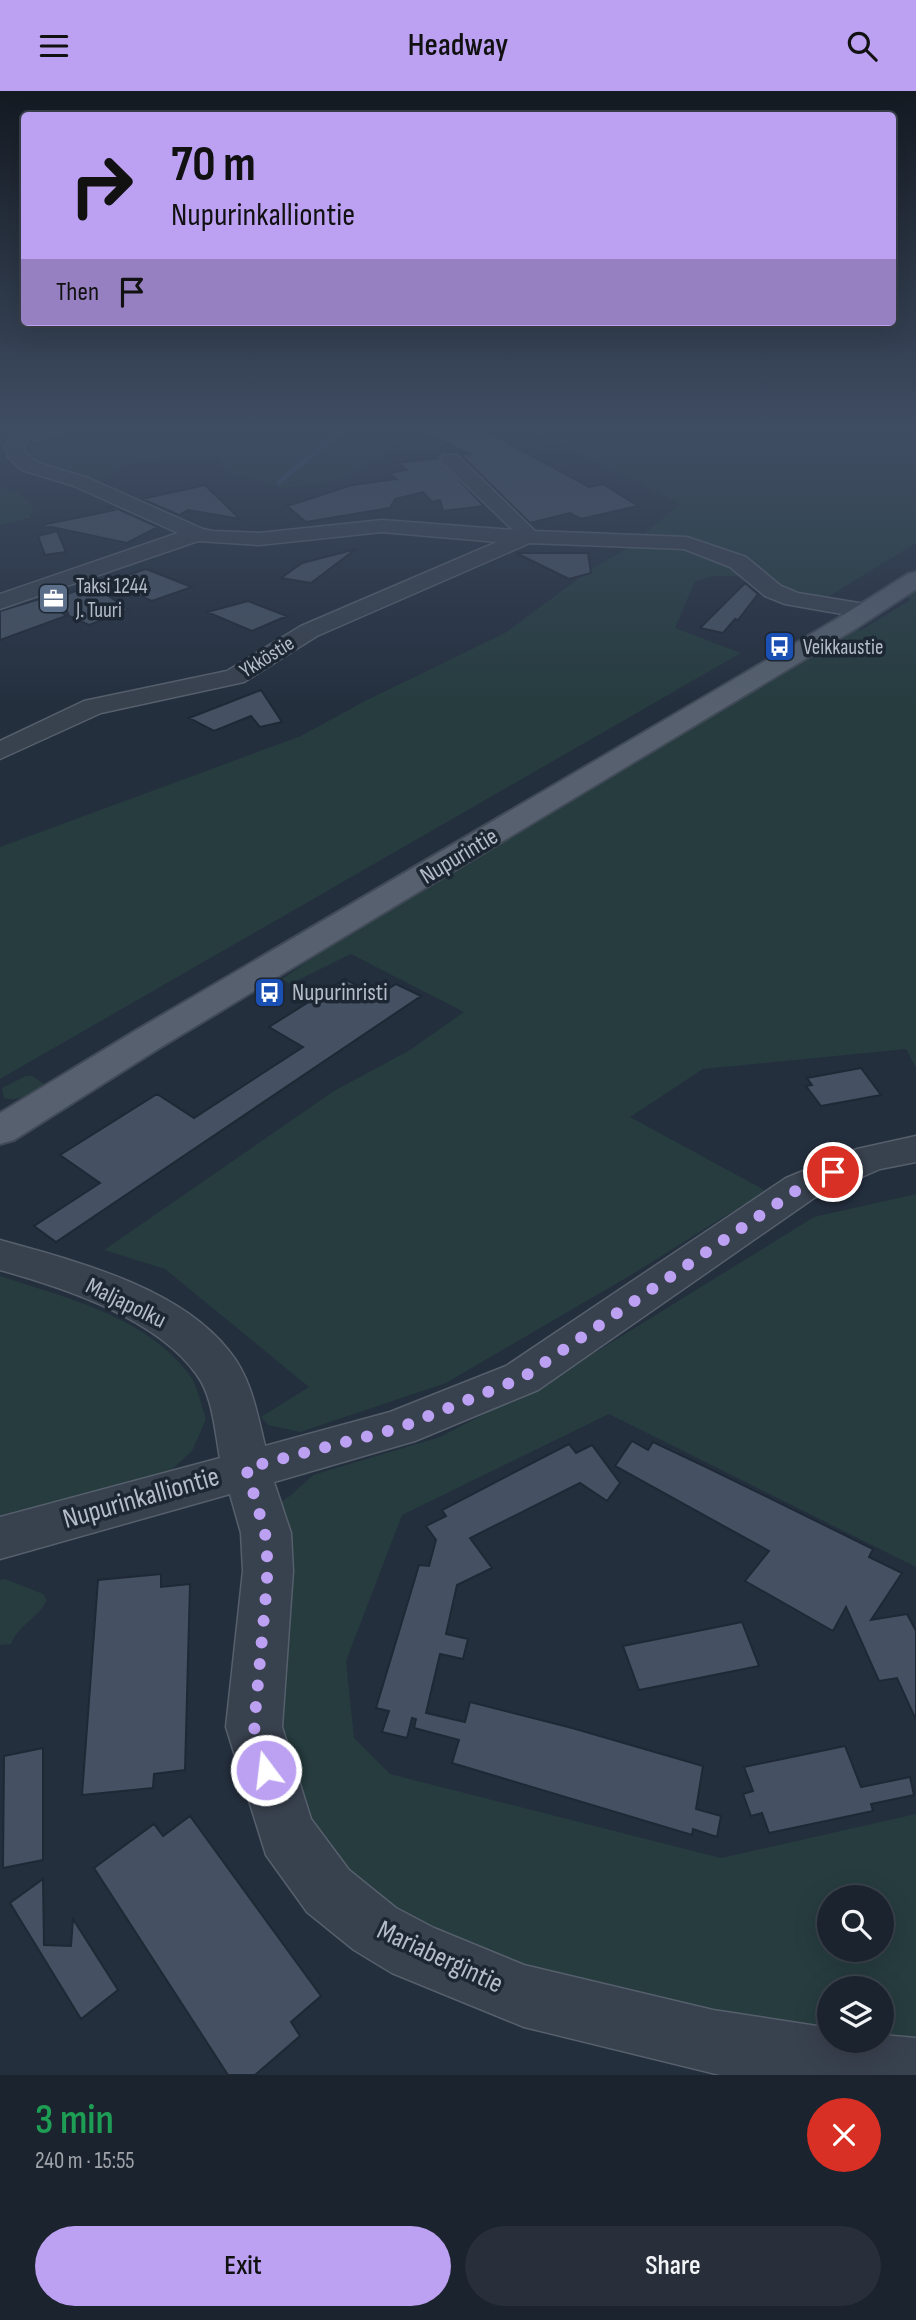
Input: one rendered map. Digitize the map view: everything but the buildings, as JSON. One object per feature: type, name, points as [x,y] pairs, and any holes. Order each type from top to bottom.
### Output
[{"type":"main road","name":"Nupurintie","points":[[7,1118],[916,579]]},
{"type":"street","points":[[167,521],[197,534],[244,540],[382,526],[526,537],[687,543],[738,562],[759,582],[793,599],[865,611]]},
{"type":"street","points":[[516,521],[524,529],[526,537]]},
{"type":"street","points":[[0,602],[197,534]]},
{"type":"street","name":"Ykköstie","points":[[0,751],[93,707],[236,677],[309,631],[526,537]]},
{"type":"street","name":"Nupurinkalliontie","points":[[0,1538],[246,1468],[399,1428],[522,1378],[800,1188],[871,1158],[916,1149]]},
{"type":"street","name":"Maljapolku","points":[[0,1255],[61,1272],[100,1288],[144,1307],[181,1331],[214,1363],[229,1392],[246,1468]]},
{"type":"street","name":"Mariabergintie","points":[[246,1468],[265,1532],[268,1571],[254,1727],[287,1835],[328,1891],[375,1929],[414,1951],[524,1996],[713,2042],[876,2067],[916,2070]]},
{"type":"green space","points":[[0,521],[18,521],[0,525]]},
{"type":"green space","points":[[660,521],[916,521],[916,543],[823,600],[791,593],[736,554],[640,537]]},
{"type":"green space","points":[[634,544],[681,547],[716,555],[745,576],[713,576],[695,581],[675,628],[741,653],[0,1079],[0,847],[301,736],[365,701],[505,633],[593,568]]},
{"type":"green space","points":[[916,589],[916,1068],[906,1049],[703,1069],[630,1117],[770,1193],[741,1206],[636,1272],[446,1383],[300,1432],[268,1425],[261,1417],[309,1387],[165,1269],[104,1250],[334,1091],[410,1050],[464,1012],[351,954],[290,984],[282,979],[379,911],[853,629],[861,630],[911,600],[907,596]]},
{"type":"green space","points":[[26,1076],[32,1076],[44,1084],[20,1098],[4,1098],[2,1088]]},
{"type":"green space","points":[[916,1194],[916,1567],[609,1414],[402,1515],[346,1661],[354,1738],[390,1774],[721,1858],[916,1814],[916,2051],[894,2051],[894,1976],[817,1976],[817,2034],[496,1967],[421,1937],[303,1834],[280,1766],[272,1507],[290,1496],[313,1475],[440,1437],[554,1378],[814,1217]]},
{"type":"green space","points":[[0,1276],[103,1311],[150,1337],[171,1354],[192,1379],[206,1419],[192,1451],[167,1474],[0,1517]]},
{"type":"green space","points":[[5,1579],[43,1594],[47,1600],[39,1612],[18,1632],[11,1644],[0,1645],[0,1580]]},
{"type":"place","name":"Taksi 1244 J. Tuuri","points":[[53,598]]},
{"type":"place","name":"Veikkaustie","points":[[780,647]]},
{"type":"place","name":"Nupurinristi","points":[[269,992]]},
{"type":"route","points":[[266,1770],[254,1727],[268,1571],[267,1553],[265,1532],[246,1468],[399,1428],[522,1378],[800,1188],[833,1172]]}]
